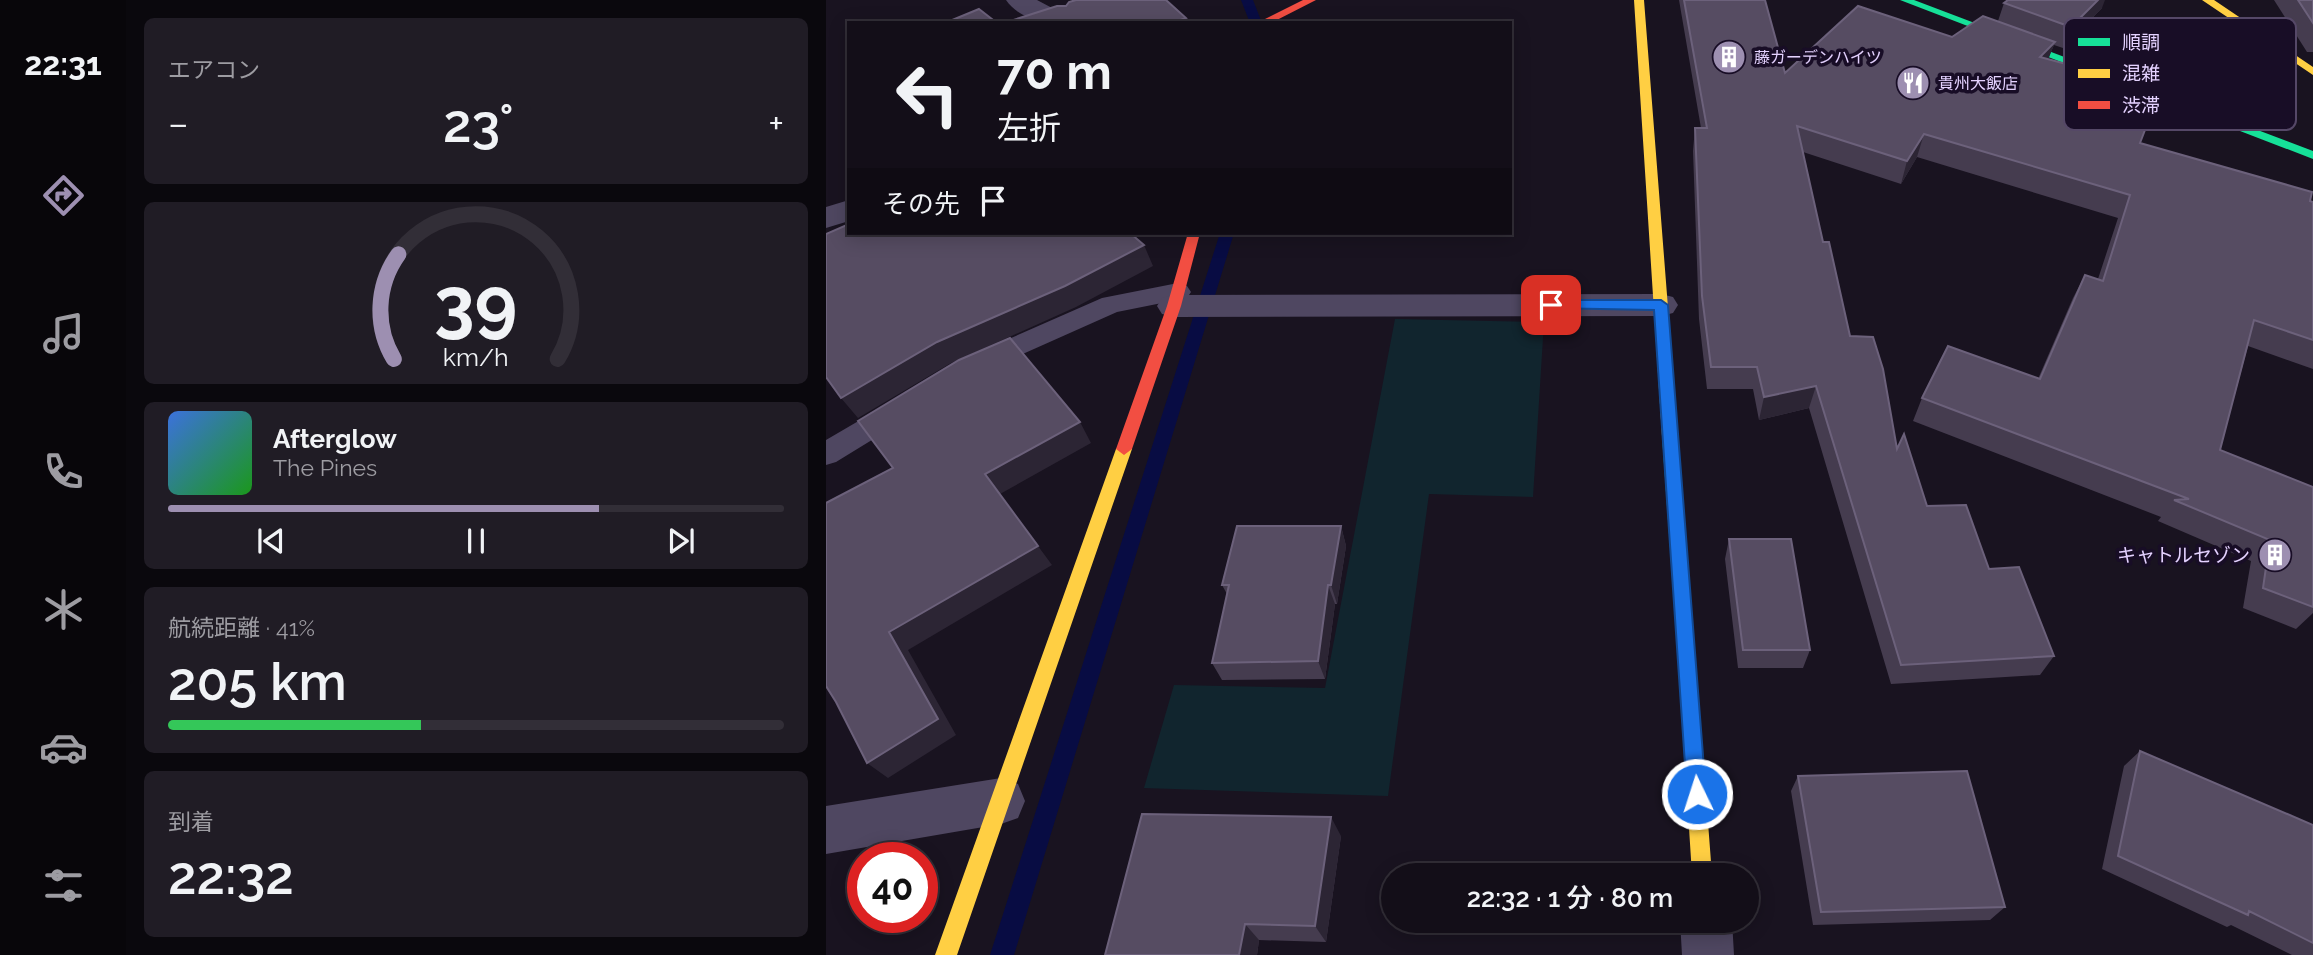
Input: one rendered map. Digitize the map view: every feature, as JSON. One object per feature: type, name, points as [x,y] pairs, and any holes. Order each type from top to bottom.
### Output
[{"type":"main road","points":[[1267,21],[1311,0]]},
{"type":"main road","points":[[1639,0],[1702,863]]},
{"type":"main road","points":[[1905,0],[2064,60]]},
{"type":"main road","points":[[2207,0],[2234,18]]},
{"type":"main road","points":[[2296,60],[2312,71]]},
{"type":"main road","points":[[2247,130],[2313,155]]},
{"type":"main road","points":[[946,955],[1001,801],[1191,302],[1194,235]]},
{"type":"street","points":[[1017,0],[1058,21]]},
{"type":"street","points":[[826,218],[847,211]]},
{"type":"street","points":[[1191,302],[1661,305]]},
{"type":"street","points":[[826,830],[1001,801]]},
{"type":"street","points":[[1707,933],[1708,955]]},
{"type":"lane","points":[[962,372],[1111,304],[1191,302]]},
{"type":"lane","points":[[826,454],[918,399]]},
{"type":"shaded area","points":[[1395,319],[1544,322],[1533,497],[1429,494],[1388,796],[1144,788],[1174,685],[1325,688]]},
{"type":"building","points":[[1166,0],[1186,18],[1178,21],[1010,21],[1057,6],[1066,6],[1069,2]]},
{"type":"building","points":[[1684,0],[1765,0],[1785,73],[1858,6],[1952,37],[1983,16],[2055,42],[2040,57],[2064,63],[2064,130],[2145,130],[2140,143],[2312,192],[2313,340],[2254,320],[2220,450],[2313,487],[2313,607],[2263,588],[2270,540],[2174,500],[2189,499],[1922,398],[1948,346],[2040,379],[2085,275],[2103,281],[2130,195],[1924,134],[1907,161],[1797,126],[1823,242],[1829,242],[1850,336],[1873,337],[1883,369],[1897,449],[1904,434],[1927,506],[1966,505],[1989,569],[2019,567],[2054,656],[1901,665],[1816,386],[1764,397],[1757,367],[1711,367],[1702,296],[1695,128],[1707,128]]},
{"type":"building","points":[[2008,0],[2098,0],[2080,18],[2064,18],[2064,24],[2004,3]]},
{"type":"building","points":[[2298,0],[2313,0],[2313,23]]},
{"type":"building","points":[[979,9],[994,21],[950,21]]},
{"type":"building","points":[[847,225],[847,235],[1132,235],[1144,245],[1065,286],[937,342],[841,398],[826,377],[826,234]]},
{"type":"building","points":[[1010,338],[1080,422],[985,474],[1038,546],[889,632],[938,719],[867,763],[826,686],[826,503],[893,468],[858,421],[959,360]]},
{"type":"building","points":[[1237,526],[1341,526],[1331,585],[1328,585],[1318,661],[1212,663],[1229,585],[1222,585]]},
{"type":"building","points":[[1729,539],[1791,539],[1810,650],[1743,650]]},
{"type":"building","points":[[2140,751],[2313,825],[2313,943],[2249,911],[2248,915],[2118,856]]},
{"type":"building","points":[[1967,771],[2005,907],[1821,912],[1798,776]]},
{"type":"building","points":[[1142,814],[1331,817],[1315,926],[1245,924],[1239,955],[1105,955]]},
{"type":"waterway","points":[[1247,0],[1255,21]]},
{"type":"waterway","points":[[1002,955],[1226,235]]},
{"type":"traffic: fast","points":[[1905,0],[2064,60]]},
{"type":"traffic: fast","points":[[2247,130],[2313,155]]},
{"type":"traffic: fast","points":[[1670,436],[1691,717]]},
{"type":"traffic: slow","points":[[1639,0],[1670,436]]},
{"type":"traffic: slow","points":[[2207,0],[2234,18]]},
{"type":"traffic: slow","points":[[2296,60],[2313,72]]},
{"type":"traffic: slow","points":[[946,955],[1124,449]]},
{"type":"traffic: slow","points":[[1691,717],[1701,863]]},
{"type":"traffic: jam","points":[[1266,21],[1311,0]]},
{"type":"traffic: jam","points":[[1124,449],[1174,306],[1193,235]]},
{"type":"place","name":"藤ガーデンハイツ","points":[[1729,57]]},
{"type":"place","name":"貴州大飯店","points":[[1913,83]]},
{"type":"place","name":"キャトルセゾン","points":[[2275,555]]},
{"type":"route","points":[[1551,305],[1661,305],[1697,794]]}]
